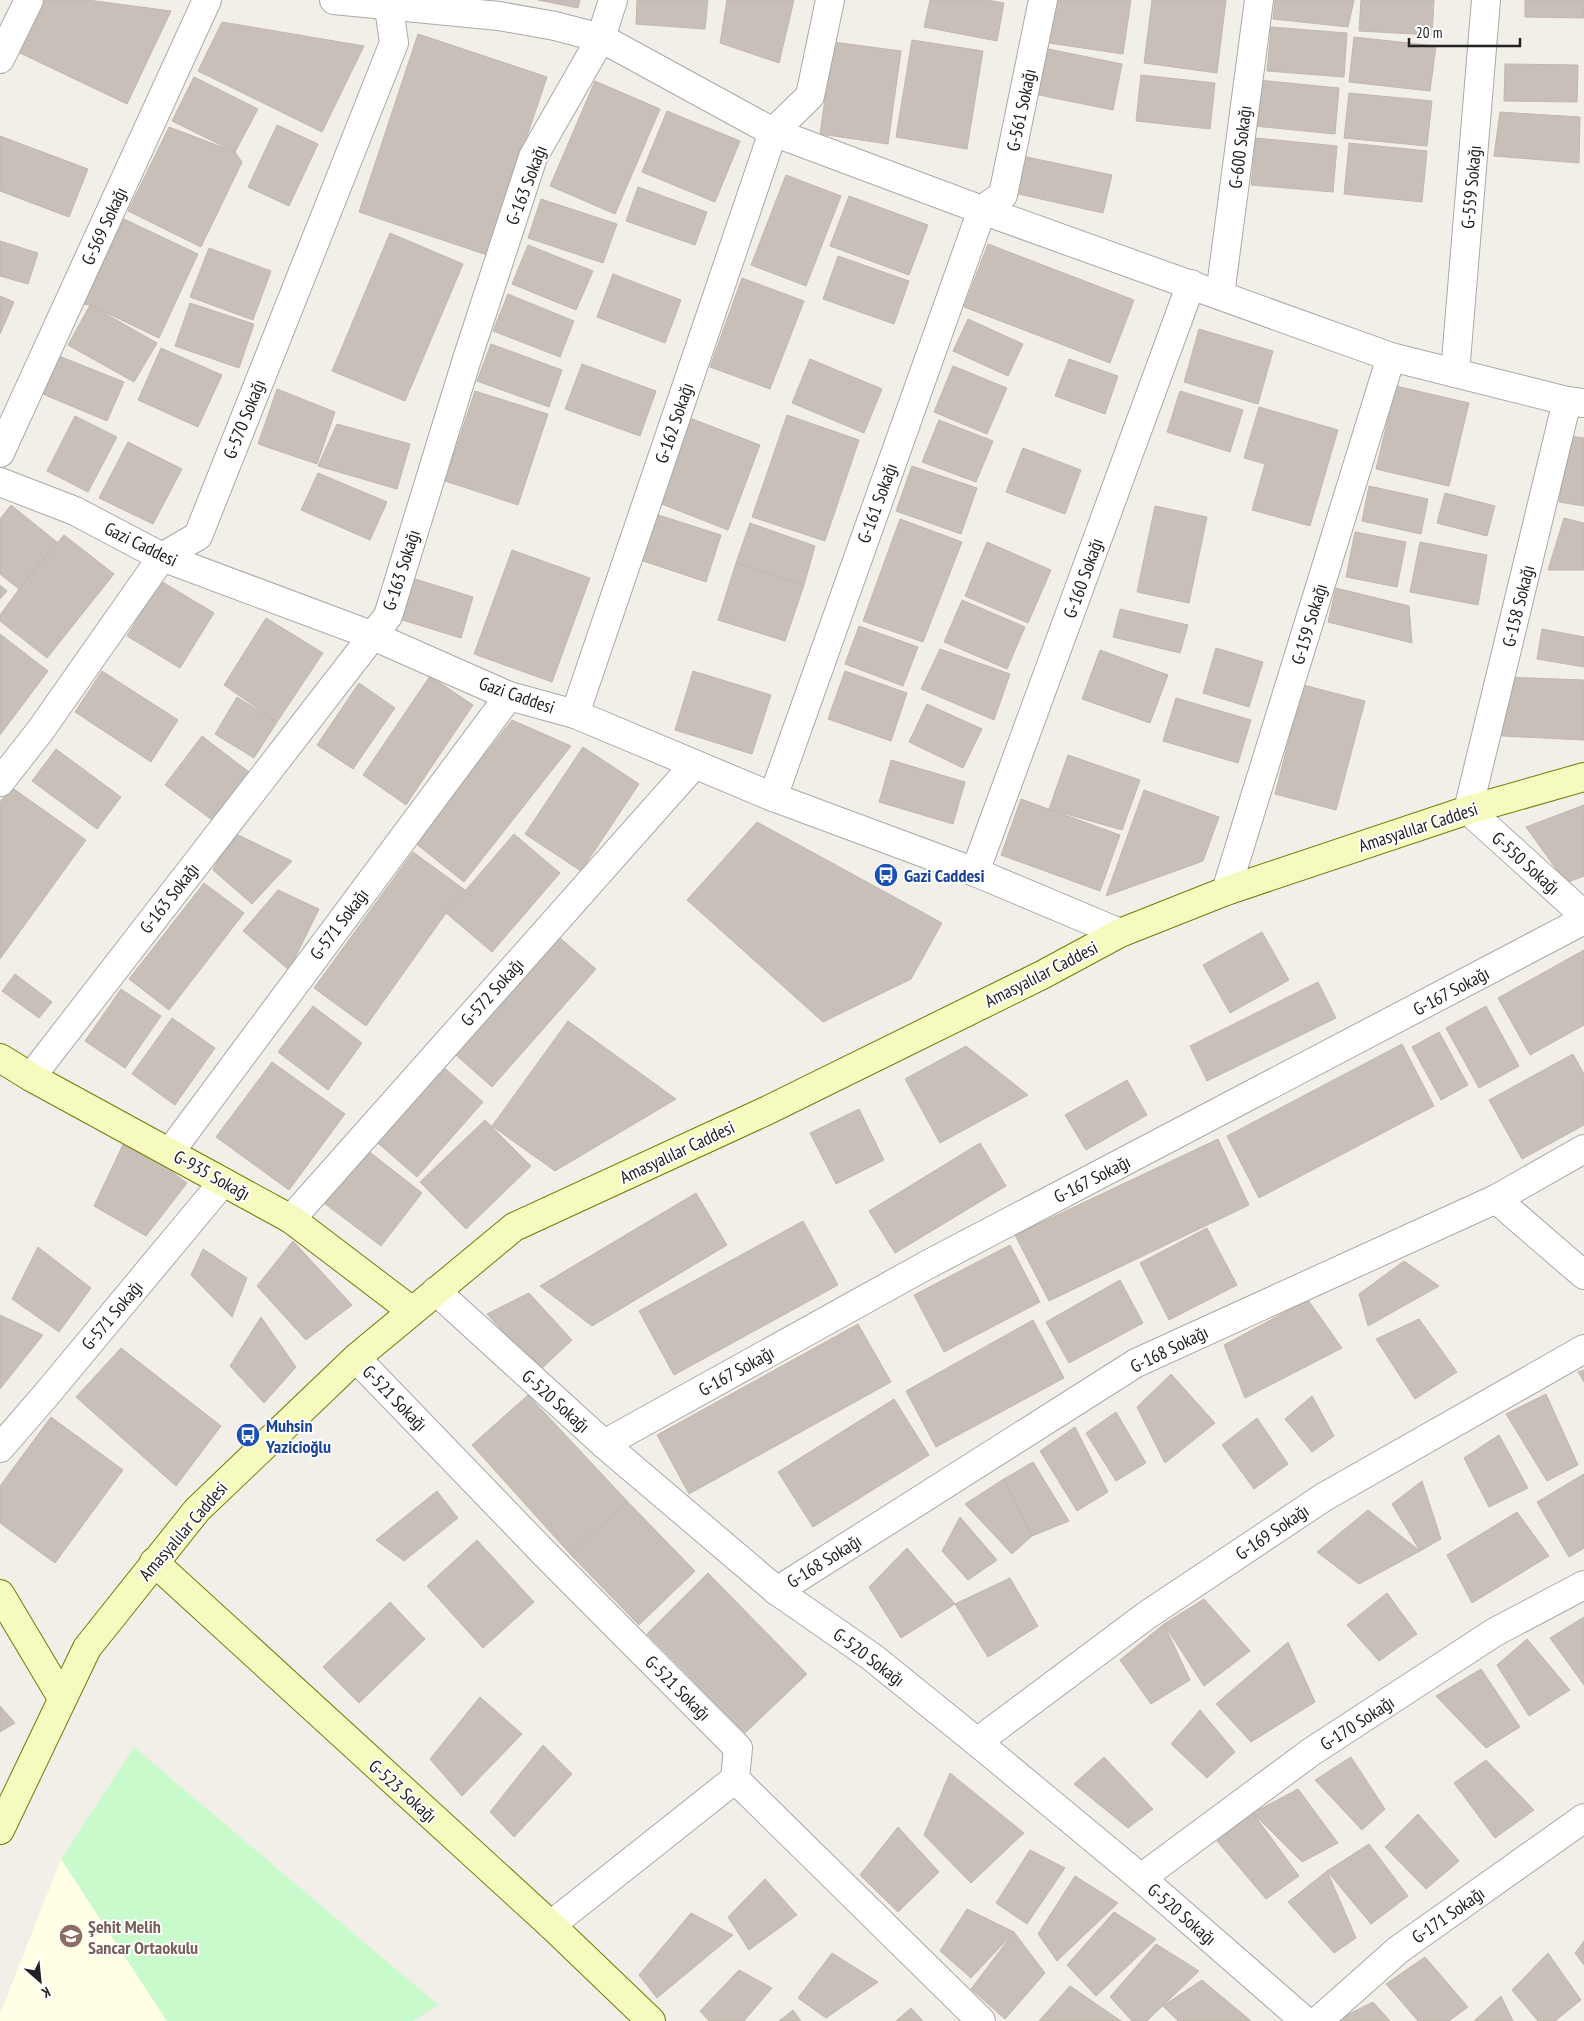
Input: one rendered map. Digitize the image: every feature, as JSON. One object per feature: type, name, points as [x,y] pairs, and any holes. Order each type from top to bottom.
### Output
[{"type":"main road","name":"Amasyalılar Caddesi","points":[[0,1830],[87,1648],[197,1510],[356,1358],[514,1227],[766,1111],[1042,976],[1120,934],[1226,891],[1468,810],[1584,777]]},
{"type":"main road","name":"G-935 Sokağı","points":[[0,1058],[31,1077],[290,1219],[412,1311]]},
{"type":"main road","name":"G-523 Sokağı","points":[[154,1562],[551,1926],[651,2021]]},
{"type":"main road","points":[[0,1594],[62,1698]]},
{"type":"street","points":[[0,59],[29,0]]},
{"type":"street","name":"G-569 Sokağı","points":[[0,453],[207,0]]},
{"type":"street","points":[[334,0],[387,2],[499,16],[555,26],[601,38],[773,132],[982,210],[1391,357],[1575,402]]},
{"type":"street","name":"G-163 Sokağı","points":[[31,1077],[371,635],[388,616],[467,359],[533,157],[601,38],[613,0]]},
{"type":"street","points":[[773,132],[810,96],[830,0]]},
{"type":"street","name":"G-561 Sokağı","points":[[982,210],[1003,195],[1044,0]]},
{"type":"street","name":"G-600 Sokağı","points":[[1220,295],[1259,0]]},
{"type":"street","name":"G-559 Sokağı","points":[[1455,373],[1486,0]]},
{"type":"street","name":"G-570 Sokağı","points":[[0,782],[40,731],[162,557],[198,536],[394,43],[387,2]]},
{"type":"street","name":"G-162 Sokağı","points":[[575,714],[773,132]]},
{"type":"street","name":"G-161 Sokağı","points":[[772,797],[982,210]]},
{"type":"street","name":"G-160 Sokağı","points":[[975,872],[1191,284]]},
{"type":"street","name":"G-159 Sokağı","points":[[1226,891],[1391,357]]},
{"type":"street","name":"G-158 Sokağı","points":[[1468,810],[1575,402]]},
{"type":"street","name":"Gazi Caddesi","points":[[0,482],[75,511],[162,557],[371,635],[509,696],[575,714],[772,797],[975,872],[1120,934]]},
{"type":"street","name":"G-571 Sokağı","points":[[170,1152],[509,696]]},
{"type":"street","name":"G-572 Sokağı","points":[[290,1219],[694,765]]},
{"type":"street","name":"G-550 Sokağı","points":[[1468,810],[1584,915]]},
{"type":"street","name":"G-167 Sokağı","points":[[604,1444],[925,1266],[1584,920]]},
{"type":"street","name":"G-168 Sokağı","points":[[777,1591],[1136,1363],[1496,1198],[1584,1149]]},
{"type":"street","name":"G-571 Sokağı","points":[[0,1448],[223,1182]]},
{"type":"street","points":[[1496,1198],[1584,1275]]},
{"type":"street","name":"G-520 Sokağı","points":[[436,1291],[604,1444],[777,1591],[872,1657],[977,1742],[1141,1878],[1305,2021]]},
{"type":"street","name":"G-169 Sokağı","points":[[977,1742],[1147,1615],[1324,1497],[1584,1349]]},
{"type":"street","name":"G-521 Sokağı","points":[[356,1358],[538,1547],[738,1748],[735,1779]]},
{"type":"street","name":"G-170 Sokağı","points":[[1141,1878],[1320,1747],[1495,1632],[1584,1585]]},
{"type":"street","points":[[551,1926],[735,1779],[981,2021]]},
{"type":"street","name":"G-171 Sokağı","points":[[1318,2021],[1398,1950],[1584,1818]]},
{"type":"shaded area","name":"Şehit Melih Sancar Ortaokulu","points":[[61,1859],[167,2021],[0,2021],[0,2014]]},
{"type":"green space","points":[[134,1747],[438,2005],[413,2021],[167,2021],[61,1859]]},
{"type":"building","points":[[43,0],[88,0],[171,11],[127,104],[18,52]]},
{"type":"building","points":[[538,0],[580,0],[578,8]]},
{"type":"building","points":[[637,0],[708,0],[705,29],[636,24]]},
{"type":"building","points":[[727,0],[794,0],[779,63],[720,43]]},
{"type":"building","points":[[930,0],[987,0],[1004,3],[997,41],[924,27]]},
{"type":"building","points":[[1055,0],[1131,0],[1123,54],[1049,43]]},
{"type":"building","points":[[1152,0],[1226,0],[1217,73],[1144,63]]},
{"type":"building","points":[[1275,0],[1354,0],[1348,27],[1273,19]]},
{"type":"building","points":[[1361,0],[1434,0],[1432,35],[1359,31]]},
{"type":"building","points":[[1525,0],[1584,0],[1584,18],[1525,17]]},
{"type":"building","points":[[222,22],[364,46],[322,132],[198,71]]},
{"type":"building","points":[[1271,27],[1347,33],[1344,77],[1267,71]]},
{"type":"building","points":[[418,34],[547,77],[487,255],[359,212]]},
{"type":"building","points":[[1354,37],[1436,46],[1430,91],[1349,82]]},
{"type":"building","points":[[912,40],[983,51],[967,149],[896,137]]},
{"type":"building","points":[[833,42],[901,51],[888,144],[820,134]]},
{"type":"building","points":[[1048,49],[1122,64],[1113,110],[1039,95]]},
{"type":"building","points":[[1505,64],[1578,65],[1577,102],[1504,101]]},
{"type":"building","points":[[1141,75],[1215,83],[1210,129],[1136,121]]},
{"type":"building","points":[[194,77],[258,109],[235,152],[172,121]]},
{"type":"building","points":[[1258,80],[1339,88],[1335,134],[1254,126]]},
{"type":"building","points":[[595,81],[660,109],[615,214],[550,186]]},
{"type":"building","points":[[1349,93],[1432,101],[1427,146],[1344,138]]},
{"type":"building","points":[[667,111],[740,141],[715,202],[642,172]]},
{"type":"building","points":[[1500,112],[1580,117],[1579,163],[1494,156]]},
{"type":"building","points":[[277,125],[318,144],[289,206],[248,187]]},
{"type":"building","points":[[169,127],[235,152],[242,162],[201,247],[128,211]]},
{"type":"building","points":[[0,136],[88,169],[69,217],[0,191]]},
{"type":"building","points":[[1256,138],[1337,146],[1333,192],[1251,185]]},
{"type":"building","points":[[1349,143],[1427,151],[1422,202],[1344,194]]},
{"type":"building","points":[[1022,156],[1112,175],[1103,213],[1014,193]]},
{"type":"building","points":[[786,175],[841,196],[806,286],[751,265]]},
{"type":"building","points":[[638,187],[707,212],[695,245],[626,221]]},
{"type":"building","points":[[849,196],[928,225],[909,275],[830,246]]},
{"type":"building","points":[[541,199],[617,224],[603,263],[528,238]]},
{"type":"building","points":[[124,219],[198,254],[159,338],[90,305],[84,304]]},
{"type":"building","points":[[390,233],[463,264],[405,401],[332,371]]},
{"type":"building","points":[[0,241],[38,253],[28,284],[0,276]]},
{"type":"building","points":[[988,244],[1134,300],[1110,363],[964,307]]},
{"type":"building","points":[[528,245],[593,271],[576,310],[512,284]]},
{"type":"building","points":[[209,248],[271,271],[253,320],[190,297]]},
{"type":"building","points":[[838,256],[909,281],[894,324],[823,299]]},
{"type":"building","points":[[613,274],[681,300],[665,343],[597,317]]},
{"type":"building","points":[[742,278],[804,301],[770,389],[710,367]]},
{"type":"building","points":[[508,294],[574,321],[560,357],[493,331]]},
{"type":"building","points":[[0,296],[14,302],[0,334]]},
{"type":"building","points":[[190,303],[254,324],[239,368],[175,346]]},
{"type":"building","points":[[90,305],[157,343],[134,382],[68,345]]},
{"type":"building","points":[[968,319],[1023,344],[1008,376],[953,351]]},
{"type":"building","points":[[1199,329],[1273,351],[1258,404],[1184,382]]},
{"type":"building","points":[[491,344],[562,370],[549,407],[477,381]]},
{"type":"building","points":[[161,348],[222,375],[198,427],[138,400]]},
{"type":"building","points":[[54,354],[124,382],[107,421],[38,392]]},
{"type":"building","points":[[810,359],[882,389],[864,433],[792,403]]},
{"type":"building","points":[[1069,359],[1118,376],[1105,414],[1055,396]]},
{"type":"building","points":[[582,364],[656,391],[640,436],[565,409]]},
{"type":"building","points":[[953,366],[1007,388],[987,434],[934,412]]},
{"type":"building","points":[[1396,386],[1469,403],[1449,486],[1376,469]]},
{"type":"building","points":[[277,389],[335,412],[317,464],[258,444]]},
{"type":"building","points":[[475,391],[548,414],[518,505],[445,481]]},
{"type":"building","points":[[1180,391],[1243,410],[1230,452],[1167,432]]},
{"type":"building","points":[[1259,407],[1338,430],[1310,526],[1252,510],[1265,464],[1244,458]]},
{"type":"building","points":[[787,415],[859,440],[825,541],[752,517]]},
{"type":"building","points":[[75,416],[117,437],[88,492],[47,471]]},
{"type":"building","points":[[690,418],[760,445],[728,530],[659,503]]},
{"type":"building","points":[[939,420],[993,441],[976,482],[922,462]]},
{"type":"building","points":[[337,424],[410,444],[397,489],[318,466]]},
{"type":"building","points":[[1570,436],[1584,438],[1584,506],[1559,502]]},
{"type":"building","points":[[128,442],[182,469],[153,524],[99,498]]},
{"type":"building","points":[[1023,448],[1081,470],[1065,514],[1006,492]]},
{"type":"building","points":[[912,466],[977,488],[961,534],[896,511]]},
{"type":"building","points":[[318,473],[387,502],[370,540],[301,510]]},
{"type":"building","points":[[1369,486],[1428,499],[1421,534],[1362,521]]},
{"type":"building","points":[[1445,493],[1495,506],[1487,536],[1437,523]]},
{"type":"building","points":[[11,505],[57,542],[19,589],[0,574],[0,519]]},
{"type":"building","points":[[1155,506],[1207,517],[1189,603],[1137,592]]},
{"type":"building","points":[[652,513],[721,535],[706,582],[637,559]]},
{"type":"building","points":[[1564,518],[1584,523],[1584,570],[1548,570]]},
{"type":"building","points":[[900,519],[962,542],[923,642],[863,621]]},
{"type":"building","points":[[750,523],[815,546],[804,585],[736,563]]},
{"type":"building","points":[[1355,532],[1406,542],[1397,587],[1346,577]]},
{"type":"building","points":[[64,535],[114,574],[47,658],[0,621],[0,615]]},
{"type":"building","points":[[987,542],[1051,570],[1028,623],[965,596]]},
{"type":"building","points":[[1420,542],[1487,555],[1478,605],[1410,592]]},
{"type":"building","points":[[512,550],[590,578],[552,682],[474,654]]},
{"type":"building","points":[[736,563],[804,585],[785,641],[718,620]]},
{"type":"building","points":[[412,578],[473,597],[461,638],[399,619]]},
{"type":"building","points":[[161,581],[214,613],[180,668],[127,636]]},
{"type":"building","points":[[0,585],[7,591],[0,599]]},
{"type":"building","points":[[1336,588],[1409,606],[1412,643],[1328,622]]},
{"type":"building","points":[[962,600],[1025,627],[1007,669],[944,642]]},
{"type":"building","points":[[1120,609],[1188,625],[1180,653],[1113,637]]},
{"type":"building","points":[[266,618],[323,653],[277,722],[224,685]]},
{"type":"building","points":[[859,626],[918,647],[903,686],[845,664]]},
{"type":"building","points":[[1542,629],[1584,637],[1584,667],[1537,659]]},
{"type":"building","points":[[0,634],[48,671],[0,735]]},
{"type":"building","points":[[1216,648],[1263,662],[1249,707],[1203,693]]},
{"type":"building","points":[[940,649],[1010,674],[994,720],[921,689]]},
{"type":"building","points":[[1100,650],[1168,675],[1150,723],[1082,699]]},
{"type":"building","points":[[102,671],[178,720],[151,762],[75,712]]},
{"type":"building","points":[[693,671],[771,695],[752,754],[675,730]]},
{"type":"building","points":[[845,671],[907,693],[891,741],[828,719]]},
{"type":"building","points":[[430,676],[473,705],[406,805],[363,775]]},
{"type":"building","points":[[1504,677],[1584,680],[1584,740],[1502,736]]},
{"type":"building","points":[[359,683],[395,708],[353,769],[317,745]]},
{"type":"building","points":[[1303,685],[1365,701],[1336,810],[1275,794]]},
{"type":"building","points":[[237,697],[277,722],[254,758],[215,734]]},
{"type":"building","points":[[1176,698],[1251,720],[1238,763],[1163,741]]},
{"type":"building","points":[[927,704],[982,729],[963,768],[909,742]]},
{"type":"building","points":[[512,720],[571,746],[464,882],[415,843]]},
{"type":"building","points":[[202,736],[249,772],[212,820],[165,785]]},
{"type":"building","points":[[583,747],[639,784],[581,871],[525,834]]},
{"type":"building","points":[[56,749],[121,797],[97,829],[32,781]]},
{"type":"building","points":[[1068,755],[1140,780],[1122,830],[1049,809]]},
{"type":"building","points":[[891,760],[965,782],[953,824],[879,802]]},
{"type":"building","points":[[11,787],[86,840],[0,959],[0,802]]},
{"type":"building","points":[[1144,790],[1219,817],[1203,861],[1106,896]]},
{"type":"building","points":[[1021,799],[1120,835],[1100,891],[1001,855]]},
{"type":"building","points":[[1584,805],[1584,876],[1566,883],[1526,827]]},
{"type":"building","points":[[757,822],[942,923],[911,979],[823,1022],[687,900]]},
{"type":"building","points":[[232,832],[292,861],[252,904],[213,870]]},
{"type":"building","points":[[514,834],[560,873],[492,952],[446,913]]},
{"type":"building","points":[[413,852],[465,890],[446,913],[366,1026],[314,988]]},
{"type":"building","points":[[204,883],[244,913],[169,1010],[129,979]]},
{"type":"building","points":[[278,890],[319,909],[289,970],[243,931]]},
{"type":"building","points":[[1262,932],[1289,980],[1230,1013],[1203,965]]},
{"type":"building","points":[[560,938],[596,969],[492,1087],[456,1055]]},
{"type":"building","points":[[1584,950],[1584,1025],[1530,1055],[1498,998]]},
{"type":"building","points":[[15,974],[52,1002],[39,1018],[2,991]]},
{"type":"building","points":[[1318,982],[1336,1018],[1207,1081],[1190,1046]]},
{"type":"building","points":[[121,989],[161,1016],[125,1068],[85,1041]]},
{"type":"building","points":[[313,1006],[362,1043],[328,1090],[278,1052]]},
{"type":"building","points":[[1486,1006],[1519,1066],[1479,1088],[1446,1028]]},
{"type":"building","points":[[172,1018],[215,1048],[175,1105],[132,1074]]},
{"type":"building","points":[[568,1021],[676,1099],[555,1171],[492,1126]]},
{"type":"building","points":[[1439,1032],[1468,1085],[1441,1100],[1412,1047]]},
{"type":"building","points":[[1402,1044],[1434,1106],[1259,1198],[1227,1136]]},
{"type":"building","points":[[966,1046],[1028,1095],[940,1143],[905,1079]]},
{"type":"building","points":[[1573,1054],[1584,1074],[1584,1125],[1522,1159],[1489,1100]]},
{"type":"building","points":[[272,1062],[345,1114],[289,1190],[216,1137]]},
{"type":"building","points":[[439,1063],[483,1102],[417,1177],[372,1138]]},
{"type":"building","points":[[1127,1080],[1147,1115],[1086,1150],[1065,1115]]},
{"type":"building","points":[[859,1109],[884,1160],[836,1184],[810,1133]]},
{"type":"building","points":[[485,1120],[531,1166],[466,1229],[420,1182]]},
{"type":"building","points":[[126,1138],[187,1183],[146,1236],[94,1206]]},
{"type":"building","points":[[1218,1139],[1249,1205],[1049,1301],[1015,1235]]},
{"type":"building","points":[[980,1143],[1006,1186],[895,1253],[869,1211]]},
{"type":"building","points":[[362,1146],[422,1193],[381,1246],[320,1200]]},
{"type":"building","points":[[696,1193],[727,1245],[592,1326],[540,1286]]},
{"type":"building","points":[[803,1221],[838,1285],[674,1375],[639,1311]]},
{"type":"building","points":[[1207,1228],[1237,1285],[1169,1320],[1140,1263]]},
{"type":"building","points":[[293,1241],[352,1305],[306,1340],[257,1286]]},
{"type":"building","points":[[1010,1245],[1040,1302],[944,1352],[914,1295]]},
{"type":"building","points":[[38,1247],[91,1288],[59,1332],[12,1299]]},
{"type":"building","points":[[203,1249],[247,1278],[232,1317],[191,1275]]},
{"type":"building","points":[[1404,1261],[1439,1286],[1368,1326],[1359,1294]]},
{"type":"building","points":[[1120,1280],[1143,1323],[1069,1363],[1046,1322]]},
{"type":"building","points":[[529,1293],[572,1340],[539,1371],[487,1314]]},
{"type":"building","points":[[1308,1300],[1342,1348],[1245,1398],[1224,1345]]},
{"type":"building","points":[[0,1315],[43,1335],[0,1389]]},
{"type":"building","points":[[261,1317],[296,1367],[264,1403],[230,1366]]},
{"type":"building","points":[[1419,1319],[1457,1372],[1415,1399],[1376,1339]]},
{"type":"building","points":[[1033,1320],[1064,1378],[936,1447],[906,1391]]},
{"type":"building","points":[[858,1324],[891,1382],[689,1494],[657,1435]]},
{"type":"building","points":[[121,1348],[221,1426],[176,1486],[76,1397]]},
{"type":"building","points":[[1584,1370],[1584,1382],[1578,1372]]},
{"type":"building","points":[[1171,1374],[1215,1423],[1165,1463],[1137,1407]]},
{"type":"building","points":[[1546,1394],[1578,1465],[1547,1481],[1506,1414]]},
{"type":"building","points":[[528,1395],[627,1501],[571,1555],[472,1445]]},
{"type":"building","points":[[1312,1396],[1334,1436],[1312,1452],[1285,1419]]},
{"type":"building","points":[[894,1399],[929,1455],[813,1527],[778,1472]]},
{"type":"building","points":[[1116,1412],[1146,1463],[1116,1481],[1086,1433]]},
{"type":"building","points":[[51,1417],[123,1470],[55,1563],[0,1523],[0,1486]]},
{"type":"building","points":[[1257,1418],[1288,1464],[1254,1489],[1222,1445]]},
{"type":"building","points":[[1075,1427],[1108,1492],[1077,1511],[1040,1451]]},
{"type":"building","points":[[1499,1435],[1528,1488],[1489,1507],[1464,1458]]},
{"type":"building","points":[[1033,1462],[1069,1521],[1032,1536],[1004,1479]]},
{"type":"building","points":[[1584,1474],[1584,1548],[1569,1557],[1537,1502]]},
{"type":"building","points":[[1004,1479],[1032,1536],[1012,1554],[965,1504]]},
{"type":"building","points":[[1422,1481],[1441,1539],[1420,1551],[1392,1504]]},
{"type":"building","points":[[437,1491],[458,1518],[404,1561],[376,1540]]},
{"type":"building","points":[[627,1501],[695,1571],[639,1625],[571,1555]]},
{"type":"building","points":[[1368,1510],[1420,1551],[1359,1584],[1317,1552]]},
{"type":"building","points":[[1517,1512],[1549,1556],[1472,1603],[1447,1555]]},
{"type":"building","points":[[960,1517],[997,1560],[968,1580],[942,1551]]},
{"type":"building","points":[[477,1540],[534,1602],[483,1648],[427,1586]]},
{"type":"building","points":[[907,1548],[955,1604],[901,1638],[869,1587]]},
{"type":"building","points":[[708,1573],[807,1674],[745,1733],[647,1634]]},
{"type":"building","points":[[1010,1578],[1038,1626],[988,1657],[955,1604]]},
{"type":"building","points":[[1387,1593],[1417,1634],[1379,1661],[1347,1625]]},
{"type":"building","points":[[1204,1599],[1250,1651],[1204,1686],[1164,1624]]},
{"type":"building","points":[[390,1602],[425,1639],[359,1703],[323,1667]]},
{"type":"building","points":[[1584,1617],[1584,1685],[1550,1638]]},
{"type":"building","points":[[1164,1624],[1190,1680],[1151,1704],[1120,1660]]},
{"type":"building","points":[[1527,1639],[1570,1690],[1529,1716],[1497,1665]]},
{"type":"building","points":[[1288,1642],[1315,1702],[1251,1742],[1216,1704]]},
{"type":"building","points":[[1481,1669],[1520,1727],[1486,1748],[1436,1696]]},
{"type":"building","points":[[480,1697],[522,1734],[462,1796],[430,1759]]},
{"type":"building","points":[[0,1706],[15,1723],[0,1732]]},
{"type":"building","points":[[1200,1710],[1235,1752],[1207,1778],[1171,1744]]},
{"type":"building","points":[[543,1745],[572,1774],[514,1837],[490,1812]]},
{"type":"building","points":[[1104,1757],[1153,1809],[1128,1828],[1074,1784]]},
{"type":"building","points":[[1351,1757],[1385,1809],[1362,1830],[1315,1780]]},
{"type":"building","points":[[1486,1760],[1534,1810],[1495,1838],[1454,1783]]},
{"type":"building","points":[[950,1773],[1024,1833],[971,1883],[924,1835]]},
{"type":"building","points":[[1298,1789],[1338,1843],[1302,1862],[1253,1813]]},
{"type":"building","points":[[1253,1813],[1299,1876],[1266,1899],[1217,1841]]},
{"type":"building","points":[[1418,1814],[1459,1861],[1426,1889],[1385,1847]]},
{"type":"building","points":[[898,1827],[939,1872],[898,1912],[860,1875]]},
{"type":"building","points":[[1369,1844],[1408,1896],[1371,1924],[1327,1871]]},
{"type":"building","points":[[1030,1850],[1065,1868],[1027,1924],[996,1903]]},
{"type":"building","points":[[1327,1871],[1356,1938],[1334,1953],[1288,1902]]},
{"type":"building","points":[[1075,1876],[1118,1903],[1057,1961],[1038,1934]]},
{"type":"building","points":[[765,1879],[797,1915],[749,1950],[728,1917]]},
{"type":"building","points":[[967,1909],[1014,1932],[971,1978],[940,1951]]},
{"type":"building","points":[[1114,1912],[1156,1939],[1096,1996],[1067,1965]]},
{"type":"building","points":[[691,1913],[733,1935],[657,1998],[639,1975]]},
{"type":"building","points":[[1014,1932],[1045,1973],[1005,2019],[971,1989]]},
{"type":"building","points":[[1584,1941],[1584,1965],[1575,1953]]},
{"type":"building","points":[[1156,1944],[1199,1971],[1147,2021],[1132,2021],[1110,1997]]},
{"type":"building","points":[[832,1953],[878,1982],[826,2018],[798,1998]]},
{"type":"building","points":[[1548,1953],[1581,2000],[1555,2021],[1538,2021],[1512,1990]]},
{"type":"building","points":[[1425,1957],[1468,2007],[1449,2021],[1418,2021],[1386,1984]]},
{"type":"building","points":[[739,1970],[772,1988],[744,2021],[709,2021],[700,2011]]},
{"type":"building","points":[[1202,1980],[1251,2021],[1178,2021],[1163,2006]]},
{"type":"building","points":[[1070,1986],[1121,2021],[1039,2021]]},
{"type":"building","points":[[1501,1996],[1513,2021],[1474,2021]]},
{"type":"building","points":[[1373,2002],[1390,2021],[1335,2021]]},
{"type":"building","points":[[911,2008],[923,2021],[896,2021]]},
{"type":"building","points":[[793,2010],[801,2021],[779,2021]]},
{"type":"place","name":"Gazi Caddesi","points":[[886,875]]},
{"type":"place","name":"Muhsin Yazicioğlu","points":[[248,1435]]},
{"type":"place","name":"Şehit Melih Sancar Ortaokulu","points":[[71,1936]]}]
